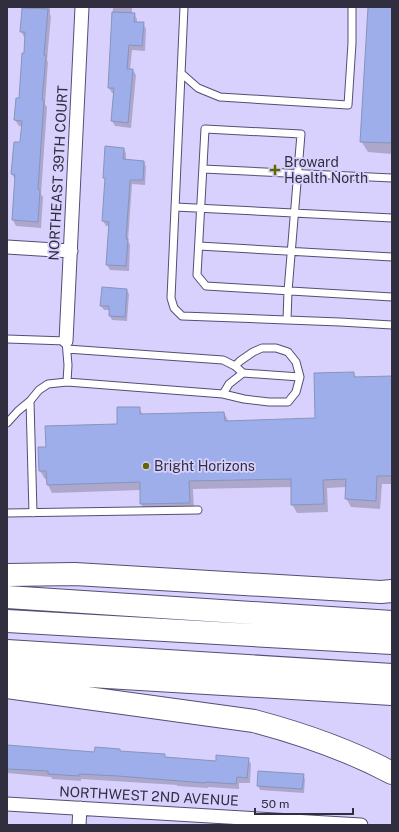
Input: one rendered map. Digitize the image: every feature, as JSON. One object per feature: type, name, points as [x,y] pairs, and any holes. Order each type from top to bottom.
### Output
[{"type":"highway","points":[[7,575],[75,574],[388,592]]},
{"type":"highway","points":[[7,597],[392,622]]},
{"type":"highway","points":[[7,621],[392,643]]},
{"type":"highway","points":[[7,651],[392,675]]},
{"type":"highway","points":[[7,672],[392,694]]},
{"type":"highway","points":[[7,687],[254,721],[339,748],[368,760],[392,773]]},
{"type":"street","name":"NORTHEAST 39TH COURT","points":[[66,345],[82,7]]},
{"type":"street","points":[[7,247],[71,251]]},
{"type":"street","name":"NORTHWEST 2ND AVENUE","points":[[7,804],[80,808],[251,822],[361,825]]},
{"type":"street","points":[[79,825],[80,808]]},
{"type":"lane","points":[[184,7],[171,298],[174,308],[182,316],[392,325]]},
{"type":"lane","points":[[181,73],[198,88],[220,97],[348,105],[352,43],[352,7]]},
{"type":"lane","points":[[287,320],[288,291],[291,251],[301,134],[205,129],[197,275],[206,286],[288,291],[392,297]]},
{"type":"lane","points":[[203,169],[392,178]]},
{"type":"lane","points":[[175,206],[392,218]]},
{"type":"lane","points":[[198,246],[392,257]]},
{"type":"lane","points":[[7,339],[223,360],[235,366],[243,373],[300,377]]},
{"type":"lane","points":[[66,345],[68,366],[67,382]]},
{"type":"lane","points":[[7,423],[39,390],[48,384],[67,382],[223,394],[244,399],[269,402],[288,402],[296,392],[300,377],[296,362],[288,352],[276,348],[262,348],[253,352],[235,366]]},
{"type":"lane","points":[[223,394],[229,384],[243,373]]},
{"type":"lane","points":[[30,401],[33,513]]},
{"type":"lane","points":[[7,513],[198,510]]},
{"type":"building","points":[[368,7],[392,7],[392,143],[360,142]]},
{"type":"building","points":[[22,8],[48,9],[44,55],[46,55],[42,100],[44,100],[38,189],[40,190],[38,222],[12,220],[15,175],[11,174],[14,142],[20,142],[22,121],[14,120],[16,98],[19,98],[22,53],[24,53],[25,32],[20,32]]},
{"type":"building","points":[[112,12],[135,13],[134,22],[144,22],[142,46],[129,45],[127,69],[133,69],[128,123],[111,121],[114,88],[108,88]]},
{"type":"building","points":[[105,146],[124,148],[123,159],[144,161],[143,180],[130,180],[126,239],[128,239],[126,266],[106,265],[109,222],[102,221],[105,178],[103,178]]},
{"type":"building","points":[[102,287],[127,289],[125,317],[109,316],[109,306],[100,306]]},
{"type":"building","points":[[354,372],[354,377],[392,376],[392,476],[377,476],[376,501],[345,499],[346,479],[323,480],[324,504],[291,505],[291,479],[189,481],[190,503],[140,504],[140,482],[47,485],[46,471],[39,471],[38,447],[46,447],[45,426],[117,424],[117,407],[140,407],[140,414],[224,412],[225,421],[315,418],[314,373]]},
{"type":"building","points":[[7,745],[94,752],[95,747],[120,749],[120,751],[165,754],[165,757],[216,761],[216,755],[249,758],[247,778],[237,777],[236,784],[205,783],[118,776],[48,774],[48,771],[7,769]]},
{"type":"building","points":[[258,771],[304,774],[302,789],[257,786]]},
{"type":"place","name":"Broward Health North","points":[[275,170]]},
{"type":"place","name":"Bright Horizons","points":[[146,466]]}]
